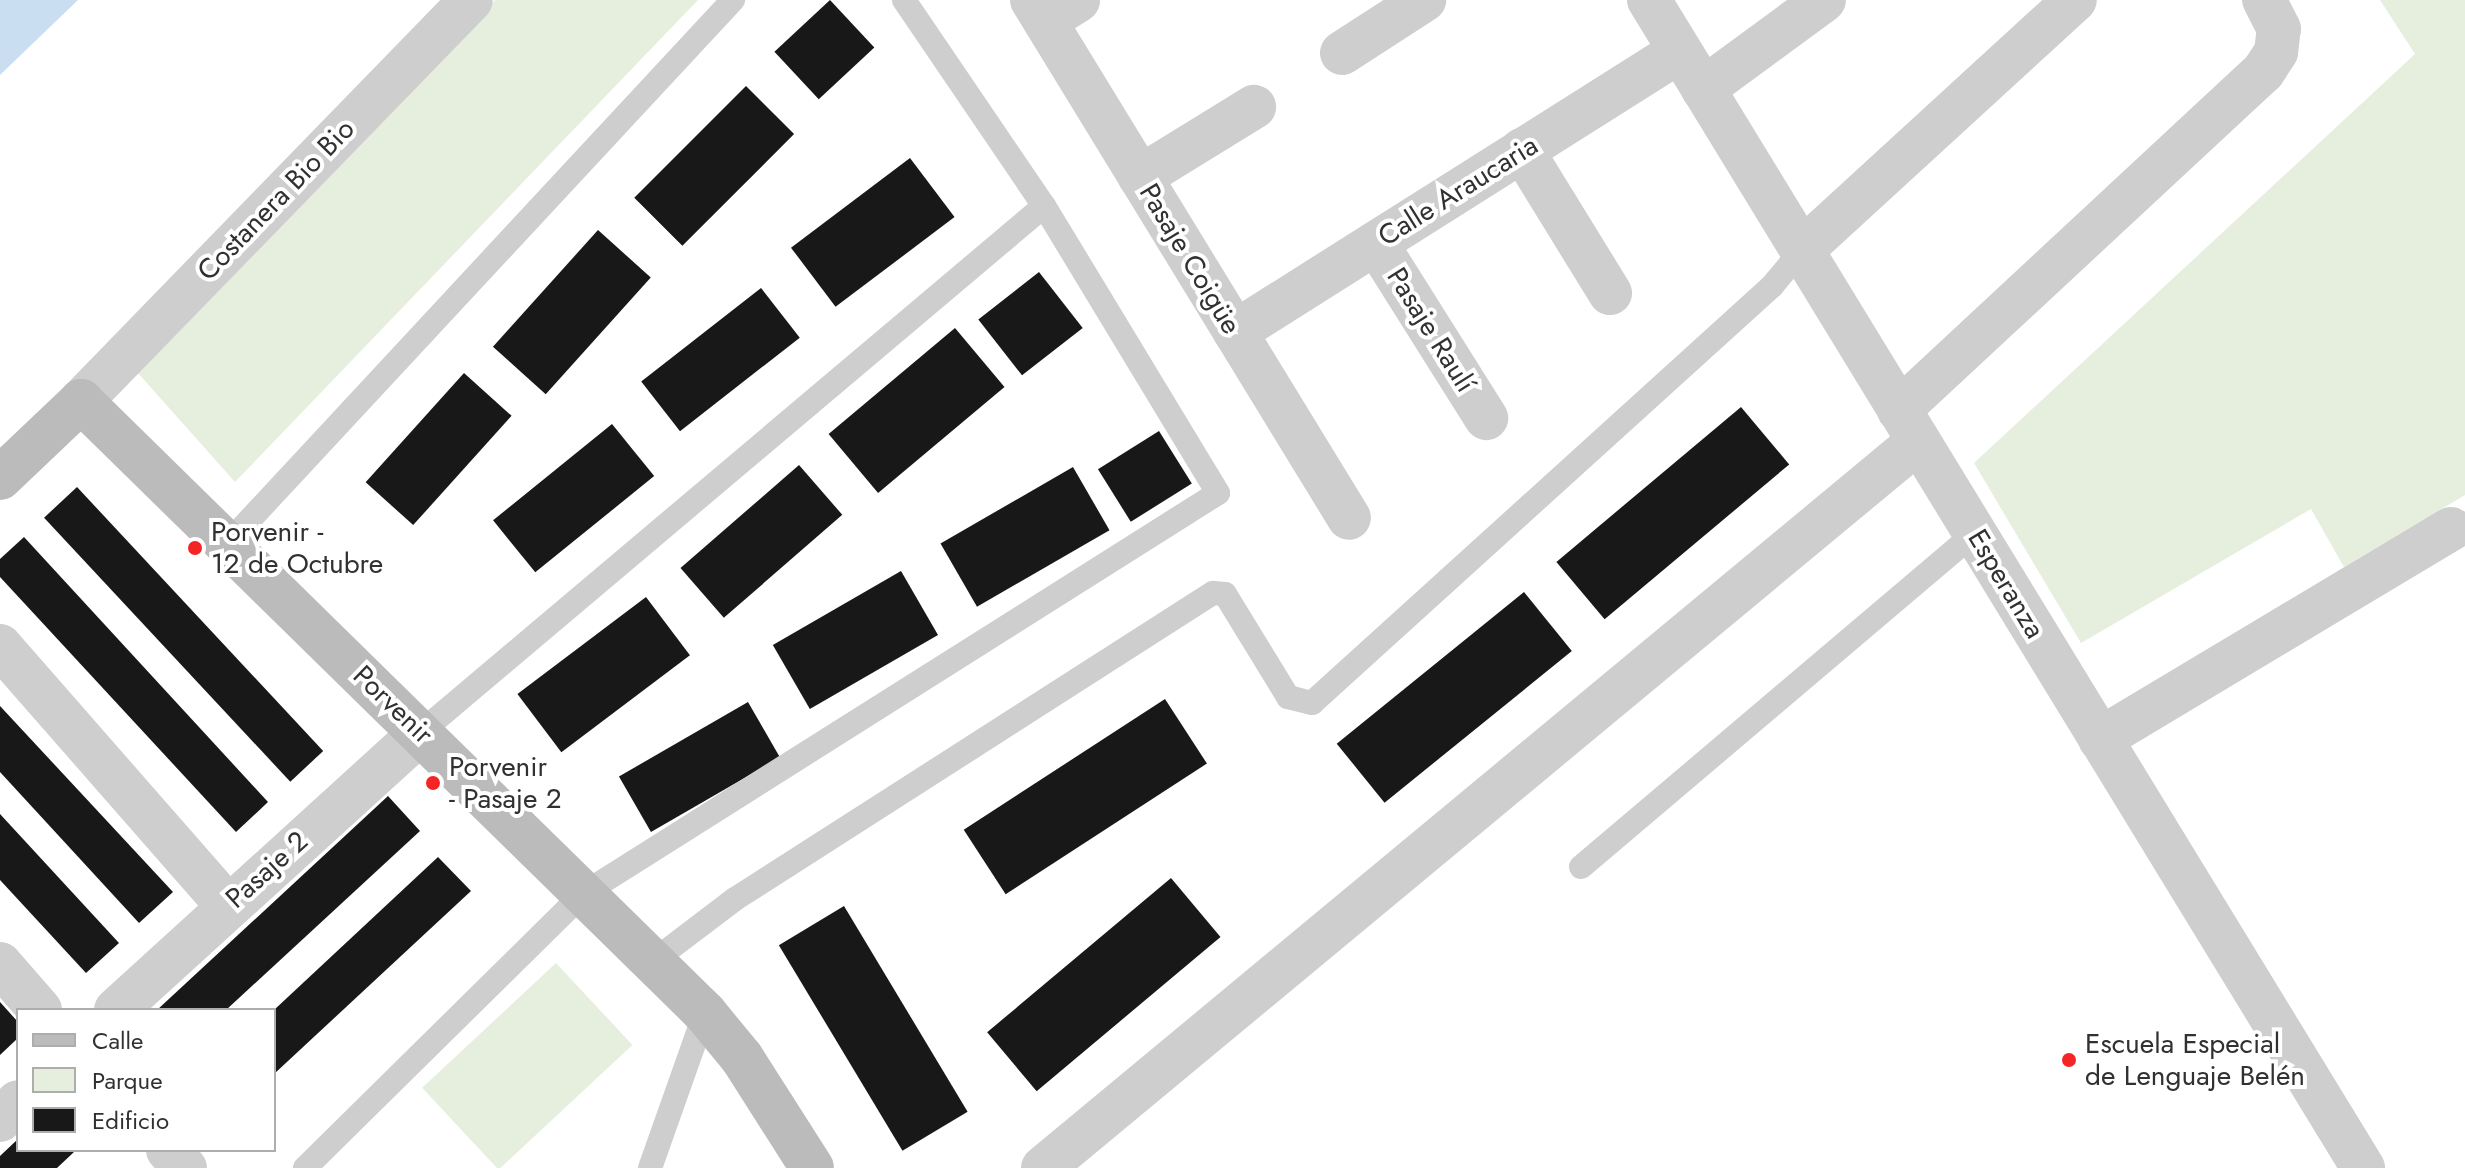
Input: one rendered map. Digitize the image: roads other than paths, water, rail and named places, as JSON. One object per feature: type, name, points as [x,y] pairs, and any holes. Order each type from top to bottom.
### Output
[{"type":"street","name":"Costanera Bio Bio","points":[[81,401],[471,0]]},
{"type":"street","points":[[1342,53],[1424,0]]},
{"type":"street","name":"Esperanza","points":[[1649,0],[2363,1168]]},
{"type":"street","points":[[1703,89],[1824,0]]},
{"type":"street","points":[[1802,250],[2075,0]]},
{"type":"street","points":[[1043,1168],[1909,426],[2263,72],[2276,52],[2279,29],[2264,0]]},
{"type":"street","name":"Pasaje Coigüe","points":[[1051,7],[1140,177],[1349,518]]},
{"type":"street","name":"Calle Araucaria","points":[[1235,332],[1680,51]]},
{"type":"street","points":[[1140,177],[1254,107]]},
{"type":"street","points":[[1522,150],[1610,293]]},
{"type":"street","name":"Pasaje Raulí","points":[[1376,243],[1486,418]]},
{"type":"street","points":[[0,478],[81,401]]},
{"type":"street","name":"Porvenir","points":[[81,401],[705,1013],[742,1058],[812,1168]]},
{"type":"street","points":[[2100,739],[2451,529]]},
{"type":"street","points":[[0,646],[228,906]]},
{"type":"street","name":"Pasaje 2","points":[[118,1008],[421,732]]},
{"type":"street","points":[[0,964],[38,1008]]},
{"type":"street","points":[[0,1120],[16,1104]]},
{"type":"street","points":[[170,1152],[185,1168]]},
{"type":"lane","points":[[228,543],[733,0]]},
{"type":"lane","points":[[305,1168],[583,894],[1218,493],[1044,206],[904,0]]},
{"type":"lane","points":[[421,732],[1044,206]]},
{"type":"lane","points":[[652,962],[735,899],[1213,593],[1225,594],[1288,697],[1312,703],[1772,286],[1802,250]]},
{"type":"lane","points":[[1581,867],[1975,533]]},
{"type":"lane","points":[[650,1168],[705,1013]]},
{"type":"water","points":[[0,0],[78,0],[0,75]]},
{"type":"place","name":"Porvenir - 12 de Octubre","points":[[195,548]]},
{"type":"place","name":"Porvenir - Pasaje 2","points":[[433,783]]},
{"type":"place","name":"Escuela Especial de Lenguaje Belén","points":[[2069,1060]]}]
